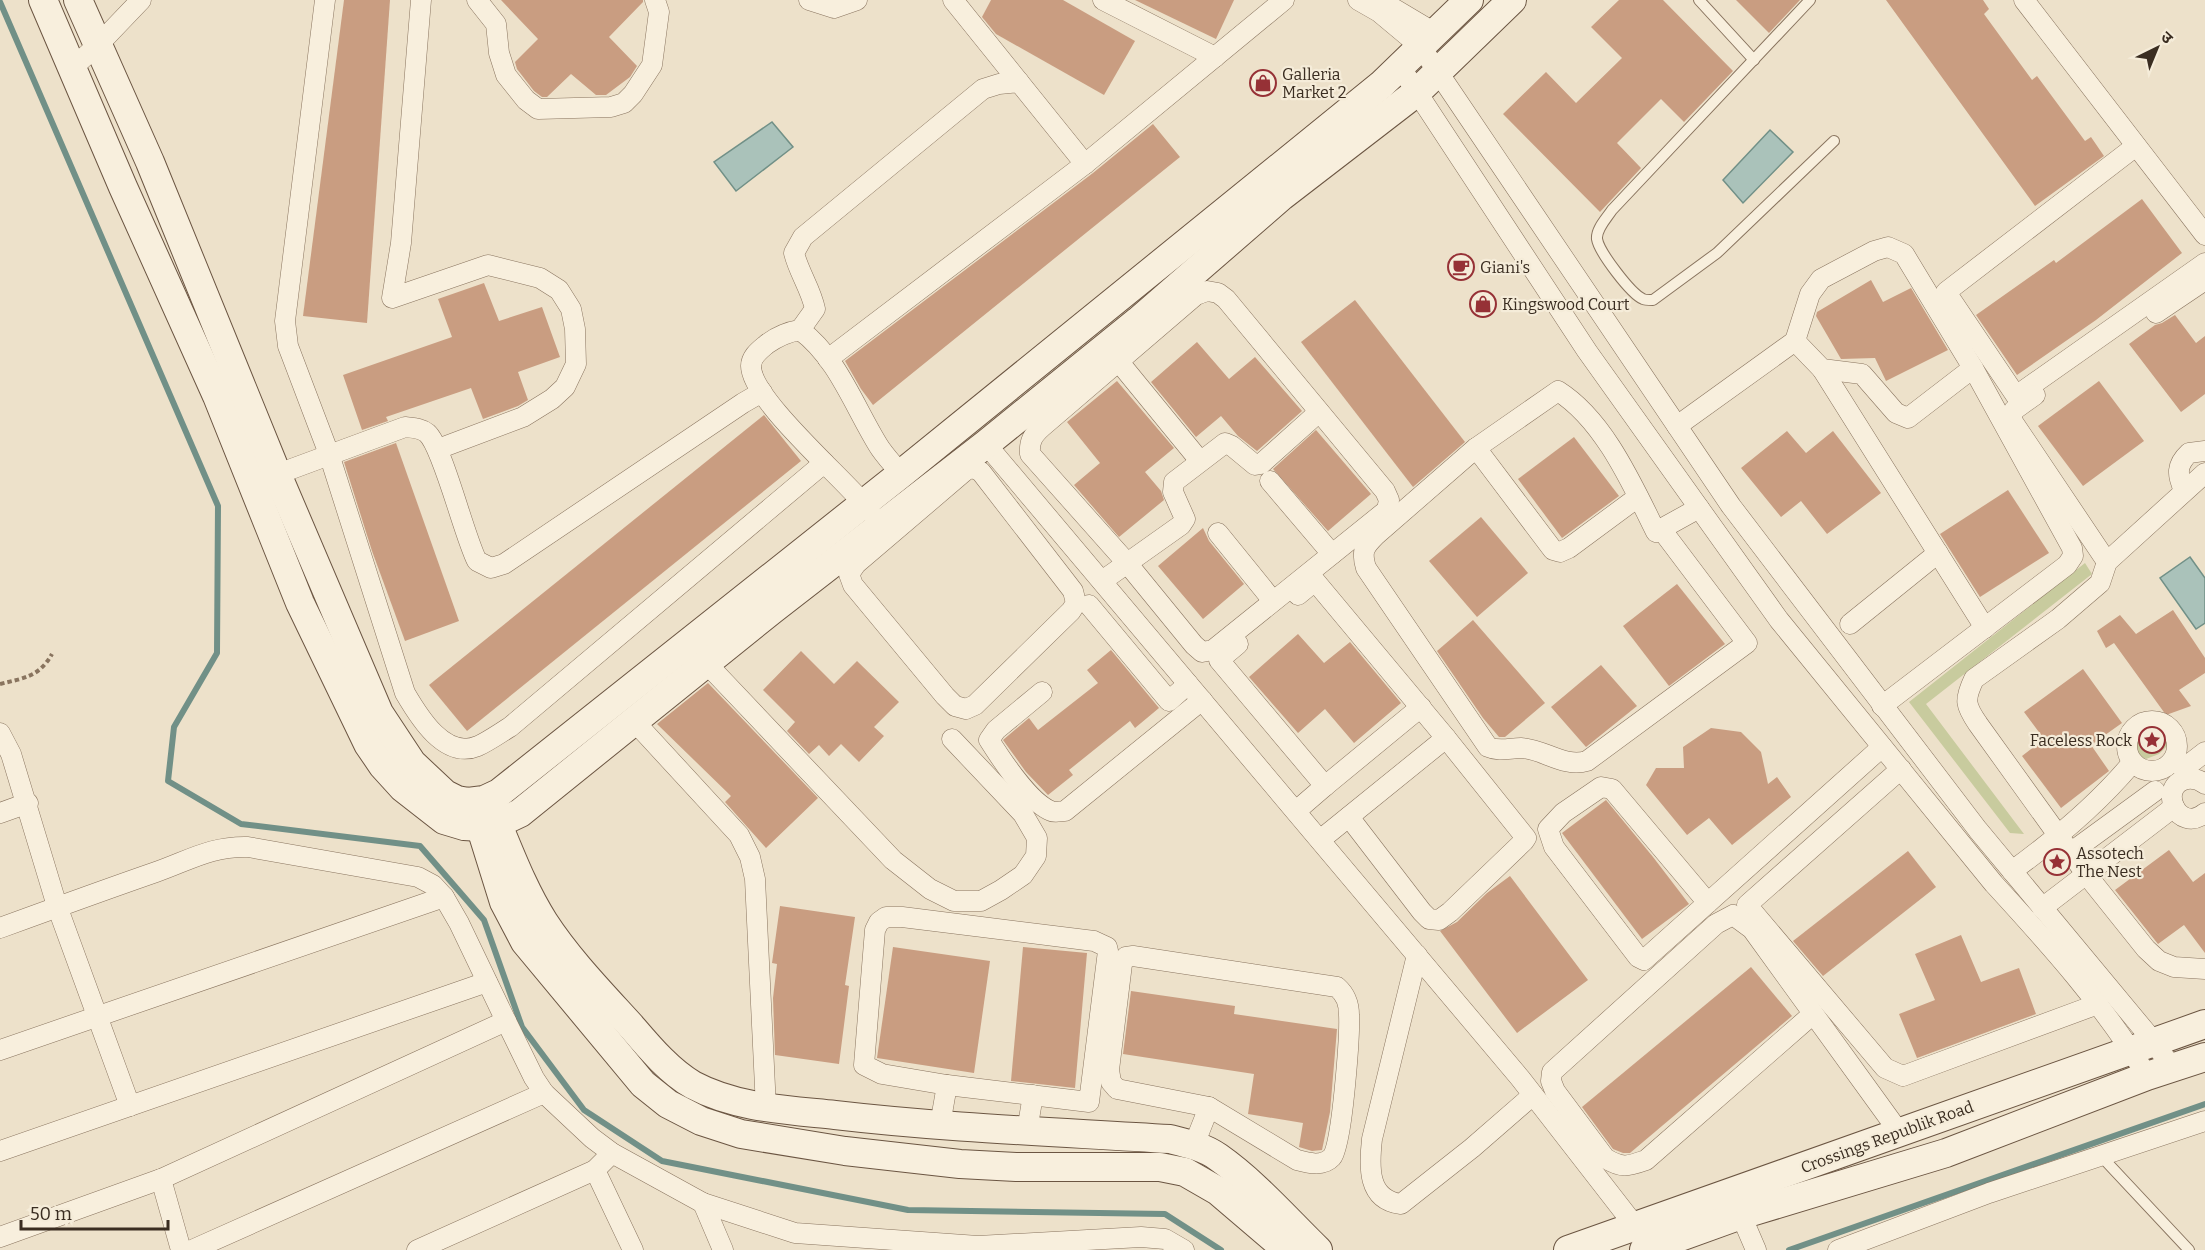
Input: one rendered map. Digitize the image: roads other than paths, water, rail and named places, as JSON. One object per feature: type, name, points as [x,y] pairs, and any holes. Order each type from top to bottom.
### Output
[{"type":"street","points":[[43,0],[123,187],[217,396],[265,479],[379,713],[412,763],[445,794],[484,813],[520,813],[707,664],[885,530],[972,467],[981,472],[1061,575],[1073,591],[1076,603],[1071,611],[975,705],[966,710],[955,706],[945,696],[853,585],[849,574],[885,530],[986,444],[1112,354],[1196,295],[1207,291],[1218,293],[1226,299],[1385,491],[1389,500],[1387,510],[1213,650],[1202,652],[1194,645],[1127,563],[1030,454],[1033,436],[1112,354],[1282,196],[1417,92],[1512,0]]},
{"type":"street","points":[[78,0],[150,162],[265,479]]},
{"type":"street","points":[[72,68],[98,45],[141,0]]},
{"type":"street","points":[[325,0],[285,321],[288,346],[329,454],[405,693],[423,722],[438,736],[452,747],[466,749],[478,746],[510,727],[824,463]]},
{"type":"street","points":[[421,0],[401,243],[392,298],[488,265],[540,278],[559,290],[571,309],[575,329],[576,364],[565,387],[552,399],[523,417],[438,449]]},
{"type":"street","points":[[477,0],[496,24],[499,53],[506,75],[526,100],[538,110],[611,107],[624,103],[633,94],[652,65],[658,12],[655,0]]},
{"type":"street","points":[[809,0],[834,8],[857,0]]},
{"type":"street","points":[[953,0],[1085,164]]},
{"type":"street","points":[[1103,0],[1215,57]]},
{"type":"street","points":[[828,359],[1085,164],[1284,0]]},
{"type":"street","points":[[1358,0],[1428,40]]},
{"type":"street","points":[[1379,0],[1428,40],[1439,71],[1461,107],[1731,506],[1882,706],[2042,908],[2143,1046],[2159,1072]]},
{"type":"street","points":[[1287,1250],[1218,1191],[1185,1172],[1160,1167],[1016,1167],[833,1150],[741,1134],[700,1121],[668,1104],[643,1084],[525,942],[504,902],[484,813],[499,793],[901,474],[1401,68],[1469,0]]},
{"type":"street","points":[[2024,0],[2205,235]]},
{"type":"street","points":[[1401,68],[1587,351],[1779,620],[1978,864],[2098,1004],[2143,1046]]},
{"type":"street","points":[[885,530],[864,503],[771,405],[753,375],[751,364],[756,352],[787,332],[800,330],[815,309],[812,294],[798,270],[794,253],[802,237],[983,89],[999,84],[1019,82]]},
{"type":"street","points":[[2136,146],[1946,292],[2016,396],[2205,262]]},
{"type":"street","points":[[1677,426],[1795,341],[1810,294],[1821,279],[1874,250],[1888,247],[1904,254],[1973,368],[2072,548],[2073,556],[2067,565],[1882,706]]},
{"type":"street","points":[[2107,562],[2016,429],[2011,420],[2014,410],[2205,280]]},
{"type":"street","points":[[1587,351],[1612,329]]},
{"type":"street","points":[[800,330],[813,340],[828,359],[879,446],[901,474]]},
{"type":"street","points":[[1795,341],[1822,369],[1985,628]]},
{"type":"street","points":[[1112,354],[1200,461]]},
{"type":"street","points":[[1822,369],[1862,374],[1896,413],[1908,418],[1973,368]]},
{"type":"street","points":[[1661,529],[1747,643],[1587,760],[1579,763],[1570,763],[1536,750],[1521,748],[1500,750],[1488,747],[1366,568],[1362,557],[1366,546],[1376,535],[1476,448],[1558,391],[1572,400],[1589,419],[1629,477],[1656,532],[1661,529],[1699,508]]},
{"type":"street","points":[[265,479],[405,427],[417,428],[428,434],[438,449],[469,546],[477,561],[491,568],[504,564],[762,392]]},
{"type":"street","points":[[1102,581],[1181,525],[1185,519],[1173,492],[1174,482],[1200,461],[1225,443],[1255,465],[1261,464],[1320,412]]},
{"type":"street","points":[[986,444],[1533,1095],[1640,1238]]},
{"type":"street","points":[[1476,448],[1553,550],[1560,552],[1569,548],[1638,497]]},
{"type":"street","points":[[2184,490],[2178,477],[2179,466],[2190,453],[2205,451]]},
{"type":"street","points":[[2205,473],[2107,562],[2100,583],[2058,619],[1974,679],[1966,704],[2070,853],[2135,938],[2159,961],[2186,969],[2205,969]]},
{"type":"street","points":[[1270,481],[1332,554]]},
{"type":"street","points":[[1218,533],[1273,602]]},
{"type":"street","points":[[1850,624],[1938,553]]},
{"type":"street","points":[[1061,575],[1081,557]]},
{"type":"street","points":[[1116,598],[1139,579]]},
{"type":"street","points":[[1325,786],[1219,660],[1315,581],[1421,707],[1526,838],[1450,912],[1439,920],[1429,919],[1349,817]]},
{"type":"street","points":[[1089,605],[1180,717]]},
{"type":"street","points":[[707,664],[893,860],[930,889],[954,901],[981,901],[1001,891],[1023,875],[1036,856],[1037,838],[1023,814],[952,739]]},
{"type":"street","points":[[1168,701],[1188,684]]},
{"type":"street","points":[[1042,692],[996,730],[989,740],[1001,761],[1036,801],[1053,812],[1065,811],[1202,700]]},
{"type":"street","points":[[1296,811],[1421,707]]},
{"type":"street","points":[[2153,720],[2169,727],[2174,734],[2177,750],[2188,773],[2162,770],[2155,772],[2138,768],[2132,763],[2128,756],[2127,739],[2137,725],[2153,720]]},
{"type":"street","points":[[634,721],[739,836],[750,857],[754,879],[766,1107]]},
{"type":"street","points":[[0,733],[11,754],[28,803],[57,906],[130,1106]]},
{"type":"street","points":[[1320,840],[1446,738]]},
{"type":"street","points":[[1708,903],[1612,789],[1601,786],[1563,813],[1548,829],[1554,847],[1638,957],[1644,960],[1708,903],[1882,747]]},
{"type":"street","points":[[2205,752],[2174,788],[2172,801],[2182,816],[2195,818],[2205,813]]},
{"type":"street","points":[[2012,871],[2059,836],[2108,792],[2132,763]]},
{"type":"street","points":[[1901,769],[1747,905],[1886,1068],[1903,1076],[2098,1004]]},
{"type":"street","points":[[2070,853],[2155,791]]},
{"type":"street","points":[[0,813],[28,803]]},
{"type":"street","points":[[2042,908],[2174,807]]},
{"type":"street","points":[[484,813],[532,902],[575,963],[651,1048],[693,1085],[721,1096],[766,1107],[940,1125],[1170,1139],[1194,1145],[1217,1156],[1262,1195],[1318,1250]]},
{"type":"street","points":[[0,928],[227,846],[248,847],[418,877],[433,885],[444,897],[459,923],[534,1078],[544,1093],[612,1153],[703,1203],[799,1241],[979,1248],[1060,1246],[1142,1237],[1160,1245],[1184,1250]]},
{"type":"street","points":[[1978,864],[1995,850]]},
{"type":"street","points":[[0,1050],[444,897]]},
{"type":"street","points":[[1814,1014],[1646,1160],[1628,1167],[1615,1164],[1605,1158],[1555,1091],[1551,1081],[1552,1072],[1716,924],[1733,915],[1752,929],[1814,1014],[1899,1132]]},
{"type":"street","points":[[886,917],[902,917],[1094,940],[1107,947],[1089,1102],[1033,1095],[947,1085],[882,1074],[864,1065],[875,930],[879,922],[886,917]]},
{"type":"street","points":[[1417,955],[1372,1139],[1371,1166],[1378,1194],[1388,1203],[1401,1204],[1472,1148],[1533,1095]]},
{"type":"street","points":[[1132,956],[1337,987],[1346,995],[1349,1016],[1344,1091],[1338,1146],[1333,1157],[1324,1163],[1310,1164],[1297,1160],[1209,1107],[1116,1089],[1111,1083],[1109,1070],[1122,964],[1126,957],[1132,956]]},
{"type":"street","points":[[0,1150],[487,982]]},
{"type":"street","points":[[0,1238],[161,1179],[506,1021]]},
{"type":"street","name":"Crossings Republik Road","points":[[1640,1238],[1899,1132],[2205,1024]]},
{"type":"street","name":"Crossings Republik Road","points":[[1568,1250],[1640,1238],[1749,1234],[1946,1153],[2159,1072],[2205,1057]]},
{"type":"street","points":[[940,1125],[947,1085]]},
{"type":"street","points":[[192,1250],[544,1093]]},
{"type":"street","points":[[1027,1131],[1033,1095]]},
{"type":"street","points":[[1194,1145],[1209,1107]]},
{"type":"street","points":[[1838,1250],[1989,1193],[2205,1121]]},
{"type":"street","points":[[417,1250],[440,1246],[595,1170],[612,1153]]},
{"type":"street","points":[[595,1170],[633,1250]]},
{"type":"street","points":[[161,1179],[181,1250]]},
{"type":"street","points":[[703,1203],[723,1250]]},
{"type":"lane","points":[[1699,0],[1754,60]]},
{"type":"lane","points":[[1810,0],[1612,210],[1599,229],[1597,238],[1600,251],[1633,291],[1644,300],[1653,300],[1717,253],[1834,141]]},
{"type":"lane","points":[[2101,1156],[2189,1250]]},
{"type":"water","points":[[772,122],[793,147],[736,191],[714,162]]},
{"type":"water","points":[[1770,130],[1793,152],[1743,203],[1723,180]]},
{"type":"water","points":[[2190,557],[2205,578],[2205,623],[2196,629],[2160,578]]},
{"type":"waterway","points":[[0,2],[218,506],[217,653],[174,727],[168,781],[241,824],[420,846],[484,920],[522,1027],[584,1110],[662,1161],[908,1210],[1165,1214],[1221,1250]]},
{"type":"waterway","points":[[1789,1250],[2205,1104]]},
{"type":"place","name":"Galleria Market 2","points":[[1263,83]]},
{"type":"place","name":"Giani's","points":[[1461,267]]},
{"type":"place","name":"Kingswood Court","points":[[1483,304]]},
{"type":"place","name":"Faceless Rock","points":[[2152,740]]},
{"type":"place","name":"Assotech The Nest","points":[[2057,862]]}]
